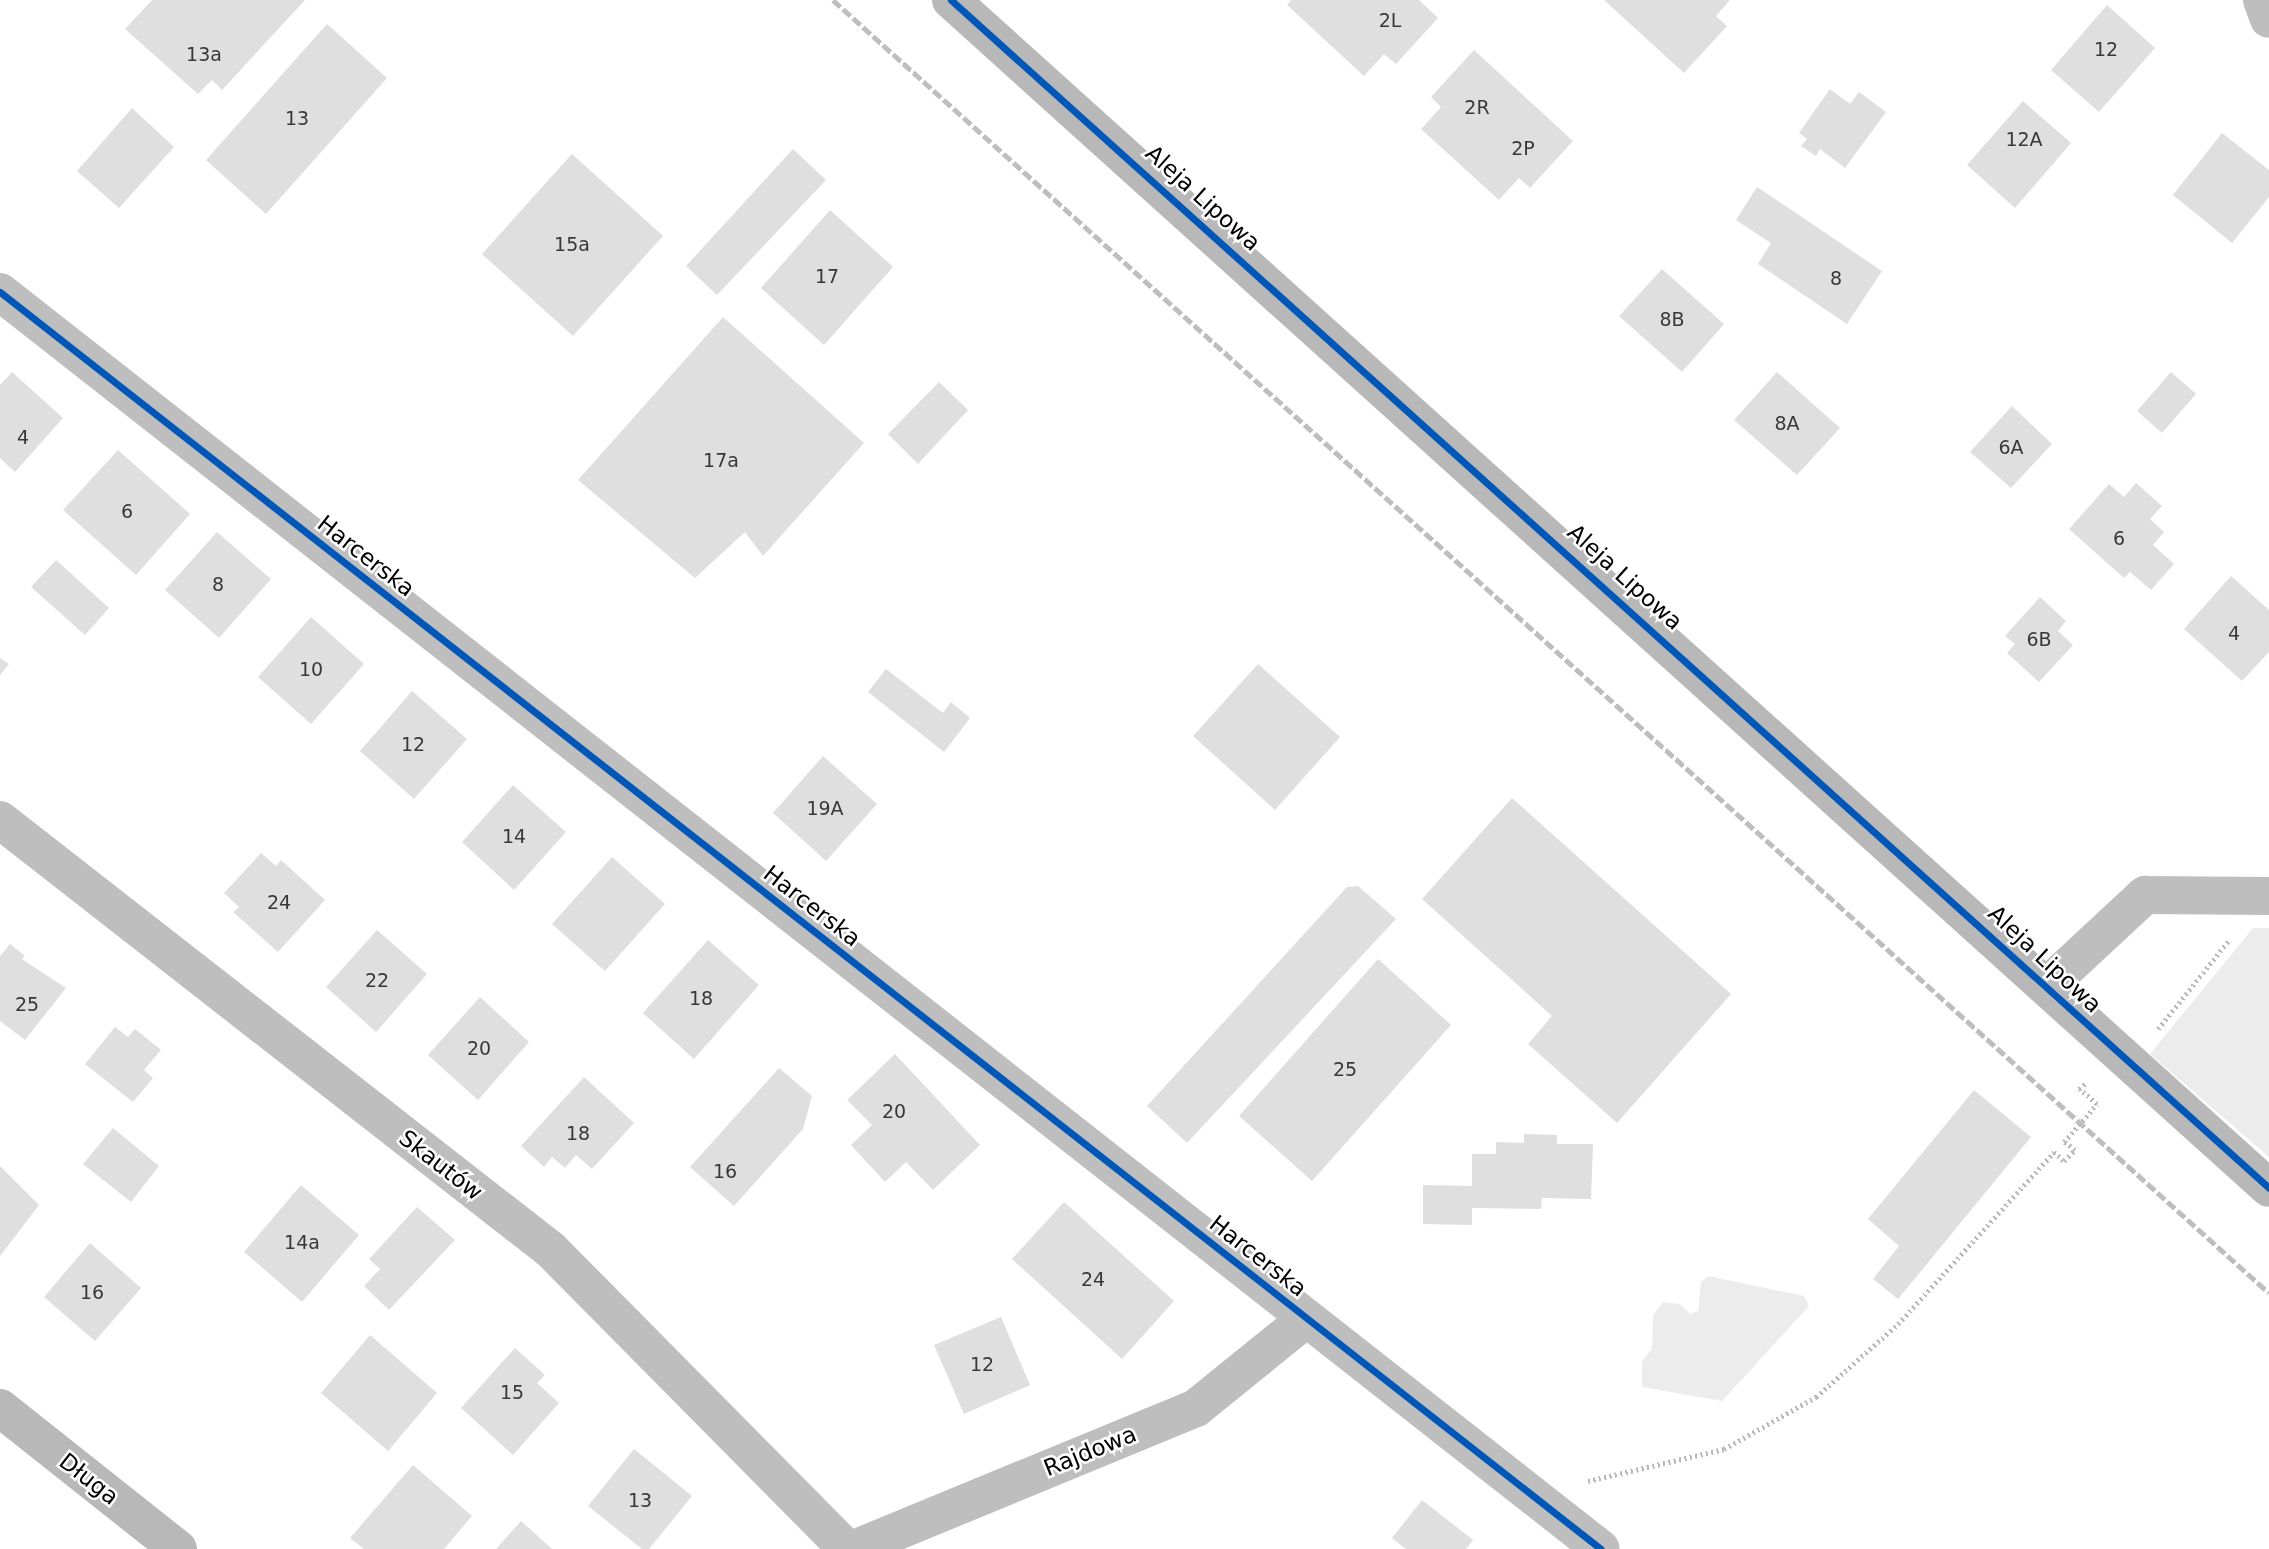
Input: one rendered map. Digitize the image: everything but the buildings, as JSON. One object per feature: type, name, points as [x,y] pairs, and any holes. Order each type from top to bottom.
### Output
[{"type":"street","name":"Aleja Lipowa","points":[[951,0],[2269,1188]]},
{"type":"street","points":[[2262,0],[2269,19]]},
{"type":"street","name":"Harcerska","points":[[0,292],[1601,1549]]},
{"type":"street","name":"Skautów","points":[[0,820],[551,1251],[847,1549]]},
{"type":"street","points":[[2047,986],[2145,895],[2267,896]]},
{"type":"street","name":"Rajdowa","points":[[854,1549],[1196,1408],[1306,1319]]},
{"type":"street","name":"Długa","points":[[0,1408],[178,1549]]},
{"type":"path","points":[[1528,1491],[1626,1474],[1724,1449],[1816,1397],[1898,1324],[2054,1152],[2064,1161],[2075,1150],[2064,1142],[2096,1104],[2080,1089],[2090,1078],[2106,1093],[2267,896]]},
{"type":"shaded area","points":[[2253,928],[2269,928],[2269,1157],[2150,1054]]},
{"type":"shaded area","points":[[1708,1276],[1804,1296],[1809,1306],[1722,1401],[1642,1387],[1642,1361],[1652,1349],[1653,1315],[1663,1302],[1680,1304],[1690,1314],[1698,1311],[1701,1282]]},
{"type":"railway","points":[[833,0],[2269,1293]]},
{"type":"cycle path","points":[[951,0],[2269,1188]]},
{"type":"cycle path","points":[[0,292],[1601,1549]]}]
